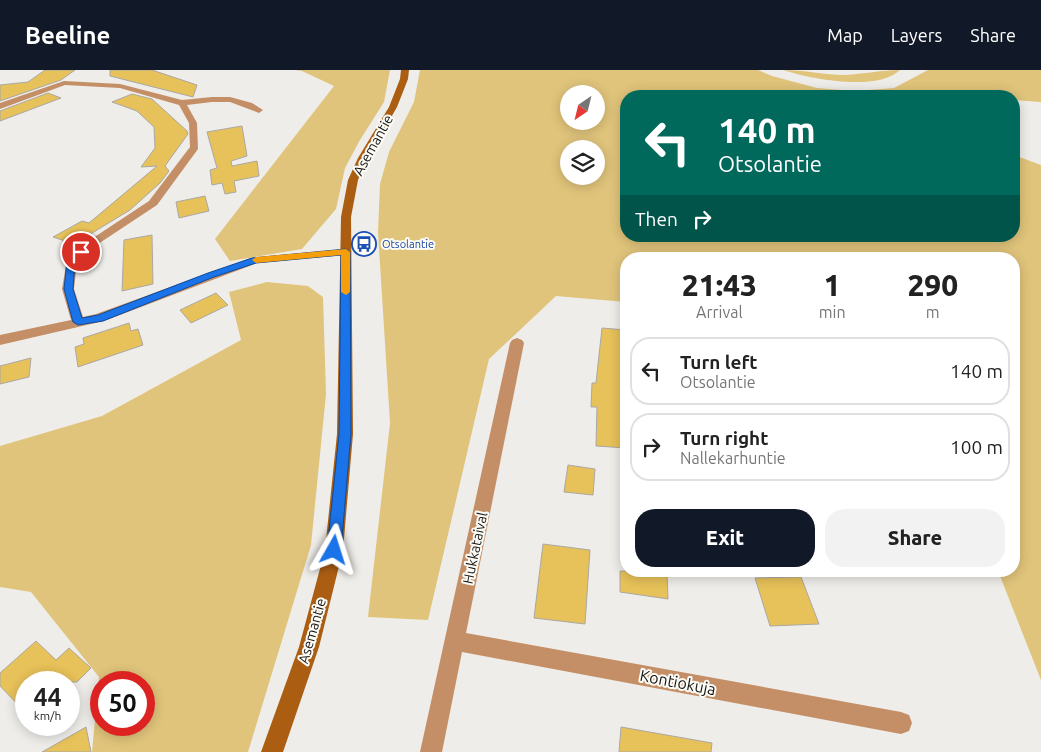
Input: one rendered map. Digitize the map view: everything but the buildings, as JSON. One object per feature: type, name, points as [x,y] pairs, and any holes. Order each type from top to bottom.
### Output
[{"type":"main road","name":"Asemantie","points":[[272,752],[309,647],[334,550],[345,434],[346,217],[353,180],[363,158],[394,107],[405,70]]},
{"type":"street","points":[[0,106],[64,83],[120,86],[182,103],[228,98],[246,102],[259,110]]},
{"type":"street","points":[[78,322],[68,289],[71,261],[92,244],[154,203],[194,147],[193,123],[182,103]]},
{"type":"street","points":[[0,340],[99,318],[255,260],[346,252]]},
{"type":"street","name":"Hukkataival","points":[[430,752],[456,640],[518,343]]},
{"type":"street","name":"Kontiokuja","points":[[456,640],[901,724]]},
{"type":"shaded area","points":[[295,70],[390,70],[384,102],[345,168],[336,209],[302,249],[230,261],[215,239],[334,86],[302,71]]},
{"type":"shaded area","points":[[420,70],[758,70],[772,76],[817,88],[842,90],[620,90],[620,242],[1020,242],[1020,157],[1041,165],[1041,680],[1000,577],[1020,577],[1020,252],[620,252],[620,301],[556,296],[489,359],[428,620],[368,617],[390,423],[378,232],[380,184],[389,152],[414,102]]},
{"type":"shaded area","points":[[783,70],[845,75],[900,70],[890,77],[876,81],[843,82],[810,77]]},
{"type":"shaded area","points":[[928,70],[1041,70],[1041,102],[1020,100],[1020,90],[868,90],[894,88]]},
{"type":"shaded area","points":[[267,282],[308,286],[323,297],[326,394],[311,545],[248,752],[92,752],[93,736],[155,736],[155,671],[94,671],[31,592],[0,587],[0,446],[102,416],[241,340],[229,292]]},
{"type":"slow traffic","points":[[256,260],[346,252],[346,292]]},
{"type":"place","name":"Otsolantie","points":[[364,244]]},
{"type":"route","points":[[81,252],[71,261],[68,289],[78,322],[99,318],[255,260],[346,252],[345,434],[334,550]]}]
